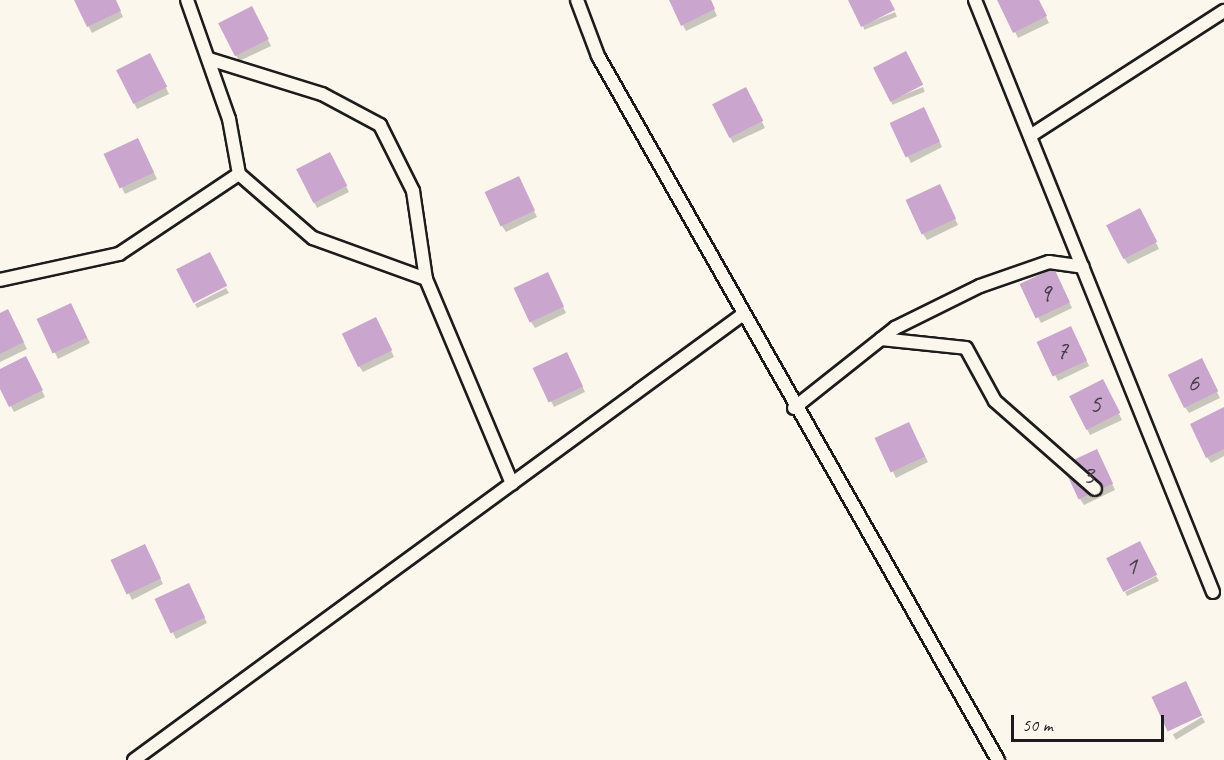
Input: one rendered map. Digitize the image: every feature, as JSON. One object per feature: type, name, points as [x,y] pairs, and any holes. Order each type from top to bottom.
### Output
[{"type":"lane","points":[[187,0],[229,119],[239,174],[313,238],[426,279]]},
{"type":"lane","points":[[577,0],[598,56],[794,408],[998,760]]},
{"type":"lane","points":[[975,0],[1213,592]]},
{"type":"lane","points":[[1030,136],[1224,11]]},
{"type":"lane","points":[[209,59],[322,94],[380,125],[413,191],[426,279],[512,484]]},
{"type":"lane","points":[[0,280],[119,254],[239,174]]},
{"type":"lane","points":[[794,408],[881,339],[980,286],[1049,262],[1083,267]]},
{"type":"lane","points":[[134,760],[742,315]]},
{"type":"lane","points":[[881,339],[966,348],[995,401],[1095,489]]},
{"type":"building","points":[[74,0],[116,0],[121,11],[87,27]]},
{"type":"building","points":[[669,0],[711,0],[715,9],[681,26]]},
{"type":"building","points":[[848,0],[890,0],[895,10],[861,27]]},
{"type":"building","points":[[997,0],[1039,0],[1047,16],[1013,33]]},
{"type":"building","points":[[252,6],[269,39],[235,56],[218,23]]},
{"type":"building","points":[[906,51],[923,85],[890,102],[873,68]]},
{"type":"building","points":[[150,53],[167,87],[133,104],[116,70]]},
{"type":"building","points":[[746,87],[763,121],[729,138],[712,104]]},
{"type":"building","points":[[924,107],[940,141],[906,157],[890,123]]},
{"type":"building","points":[[138,138],[154,172],[120,188],[104,154]]},
{"type":"building","points":[[330,152],[347,186],[313,203],[296,169]]},
{"type":"building","points":[[519,176],[535,210],[501,226],[485,192]]},
{"type":"building","points":[[940,184],[956,218],[922,234],[906,200]]},
{"type":"building","points":[[1140,208],[1157,242],[1123,259],[1106,225]]},
{"type":"building","points":[[210,252],[227,286],[193,303],[176,269]]},
{"type":"building","points":[[1054,268],[1070,302],[1036,318],[1020,284]]},
{"type":"building","points":[[548,272],[564,306],[530,322],[514,288]]},
{"type":"building","points":[[71,303],[87,337],[53,353],[37,319]]},
{"type":"building","points":[[8,309],[24,342],[0,354],[0,313]]},
{"type":"building","points":[[376,317],[392,350],[358,367],[342,334]]},
{"type":"building","points":[[1071,326],[1087,360],[1053,376],[1037,342]]},
{"type":"building","points":[[567,352],[583,386],[549,402],[533,368]]},
{"type":"building","points":[[26,356],[43,390],[9,407],[0,389],[0,369]]},
{"type":"building","points":[[1202,358],[1218,391],[1184,408],[1168,375]]},
{"type":"building","points":[[1103,379],[1120,413],[1086,430],[1069,396]]},
{"type":"building","points":[[1224,407],[1224,449],[1206,458],[1190,424]]},
{"type":"building","points":[[909,422],[925,456],[891,472],[875,438]]},
{"type":"building","points":[[1097,449],[1113,483],[1079,499],[1063,465]]},
{"type":"building","points":[[1140,541],[1157,575],[1123,592],[1106,558]]},
{"type":"building","points":[[145,544],[161,578],[127,594],[111,560]]},
{"type":"building","points":[[189,583],[205,617],[171,633],[155,599]]},
{"type":"building","points":[[1186,681],[1202,715],[1168,731],[1152,697]]}]
